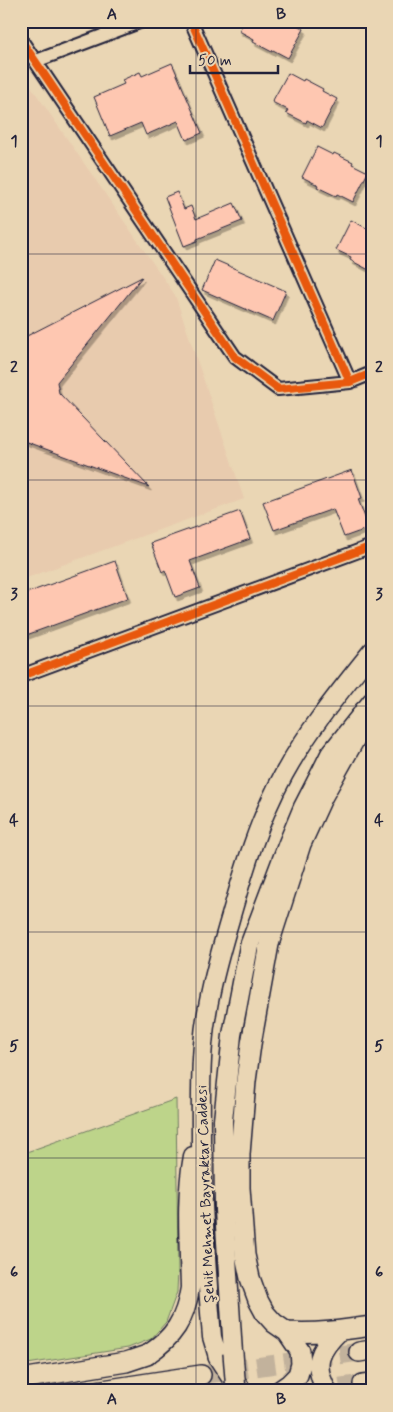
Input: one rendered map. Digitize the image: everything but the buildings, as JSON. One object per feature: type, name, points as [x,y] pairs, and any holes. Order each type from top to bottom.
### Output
[{"type":"main road","name":"Şehit Mehmet Bayraktar Caddesi","points":[[226,1355],[212,1337],[203,1215],[201,1113],[203,1044],[210,999],[223,942],[250,853],[274,794],[292,760],[315,725],[372,651]]},
{"type":"main road","name":"Şehit Mehmet Bayraktar Caddesi","points":[[226,1355],[223,1120],[232,1035],[249,946],[303,807],[330,754],[368,706]]},
{"type":"main road","points":[[279,1391],[298,1375],[301,1364],[300,1351],[287,1332],[274,1323],[265,1313],[250,1278],[245,1255],[240,1188],[240,1154],[246,1081],[269,944],[301,844],[323,796],[356,737],[368,706]]},
{"type":"main road","points":[[21,1379],[126,1362],[146,1355],[170,1337],[180,1321],[188,1300],[190,1288],[188,1196],[190,1173],[201,1113]]},
{"type":"main road","points":[[287,1332],[339,1331],[372,1326]]},
{"type":"main road","points":[[327,1391],[322,1382],[319,1364],[321,1354],[325,1345],[339,1331]]},
{"type":"main road","points":[[226,1355],[236,1391]]},
{"type":"main road","points":[[226,1355],[231,1377],[243,1391]]},
{"type":"main road","points":[[96,1391],[201,1375]]},
{"type":"street","points":[[36,61],[142,21]]},
{"type":"street","points":[[191,21],[350,382]]},
{"type":"street","points":[[21,40],[235,358],[278,389],[350,382],[372,373]]},
{"type":"street","points":[[21,676],[372,546]]},
{"type":"shaded area","points":[[21,72],[175,295],[244,499],[21,580]]},
{"type":"green space","points":[[176,1099],[178,1270],[177,1292],[166,1322],[151,1339],[128,1348],[21,1365],[21,1154]]},
{"type":"tunnel","points":[[201,1375],[359,1352]]},
{"type":"tunnel","points":[[312,1391],[363,1384]]},
{"type":"cycle path","points":[[191,21],[350,382]]},
{"type":"cycle path","points":[[21,40],[235,357],[278,389],[350,382],[372,373]]},
{"type":"cycle path","points":[[21,676],[372,546]]}]
